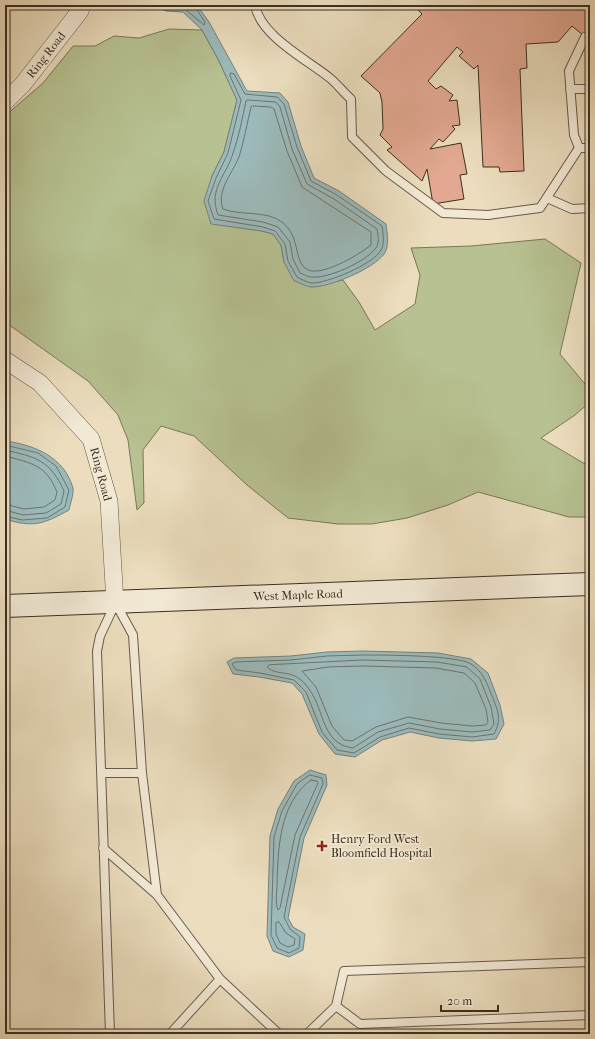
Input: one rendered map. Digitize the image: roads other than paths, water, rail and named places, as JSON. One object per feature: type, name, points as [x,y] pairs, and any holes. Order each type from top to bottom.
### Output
[{"type":"main road","name":"West Maple Road","points":[[5,606],[590,584]]},
{"type":"street","name":"Ring Road","points":[[5,102],[23,84],[80,11],[82,5]]},
{"type":"street","name":"Ring Road","points":[[5,360],[40,383],[92,439],[109,501],[115,603]]},
{"type":"lane","points":[[255,5],[257,15],[281,42],[332,80],[351,99],[352,137],[386,171],[443,213],[488,215],[540,208],[579,148]]},
{"type":"lane","points":[[579,148],[574,135],[569,71],[584,37]]},
{"type":"lane","points":[[570,89],[590,89]]},
{"type":"lane","points":[[579,148],[590,148]]},
{"type":"lane","points":[[547,198],[572,209],[590,208]]},
{"type":"lane","points":[[110,1034],[97,651],[100,636],[115,603]]},
{"type":"lane","points":[[115,603],[133,635],[142,774],[158,895]]},
{"type":"lane","points":[[102,774],[142,774]]},
{"type":"lane","points":[[103,848],[158,895],[220,979],[279,1034]]},
{"type":"lane","points":[[307,1034],[336,1006],[344,971],[590,962]]},
{"type":"lane","points":[[170,1034],[220,979]]},
{"type":"lane","points":[[336,1006],[360,1024],[590,1015]]},
{"type":"water","points":[[151,5],[197,5],[209,22],[247,91],[280,93],[288,102],[301,146],[314,178],[339,191],[386,224],[388,239],[387,247],[384,254],[378,260],[361,271],[340,281],[310,287],[294,281],[284,262],[281,245],[273,234],[262,231],[211,224],[204,201],[212,176],[224,152],[237,100],[218,59],[202,30],[183,12],[166,11]]},
{"type":"water","points":[[5,441],[37,449],[47,454],[63,468],[69,477],[73,488],[69,510],[52,519],[31,524],[5,519]]},
{"type":"water","points":[[363,651],[438,653],[471,659],[488,673],[500,705],[504,724],[496,739],[472,741],[439,738],[410,732],[382,740],[355,757],[335,754],[319,734],[302,694],[292,683],[233,674],[227,662],[234,658]]},
{"type":"water","points":[[310,770],[326,775],[327,785],[304,838],[288,918],[293,927],[305,934],[303,950],[289,957],[273,951],[267,936],[270,836],[278,809],[294,781]]},
{"type":"place","name":"Henry Ford West Bloomfield Hospital","points":[[322,846]]}]
